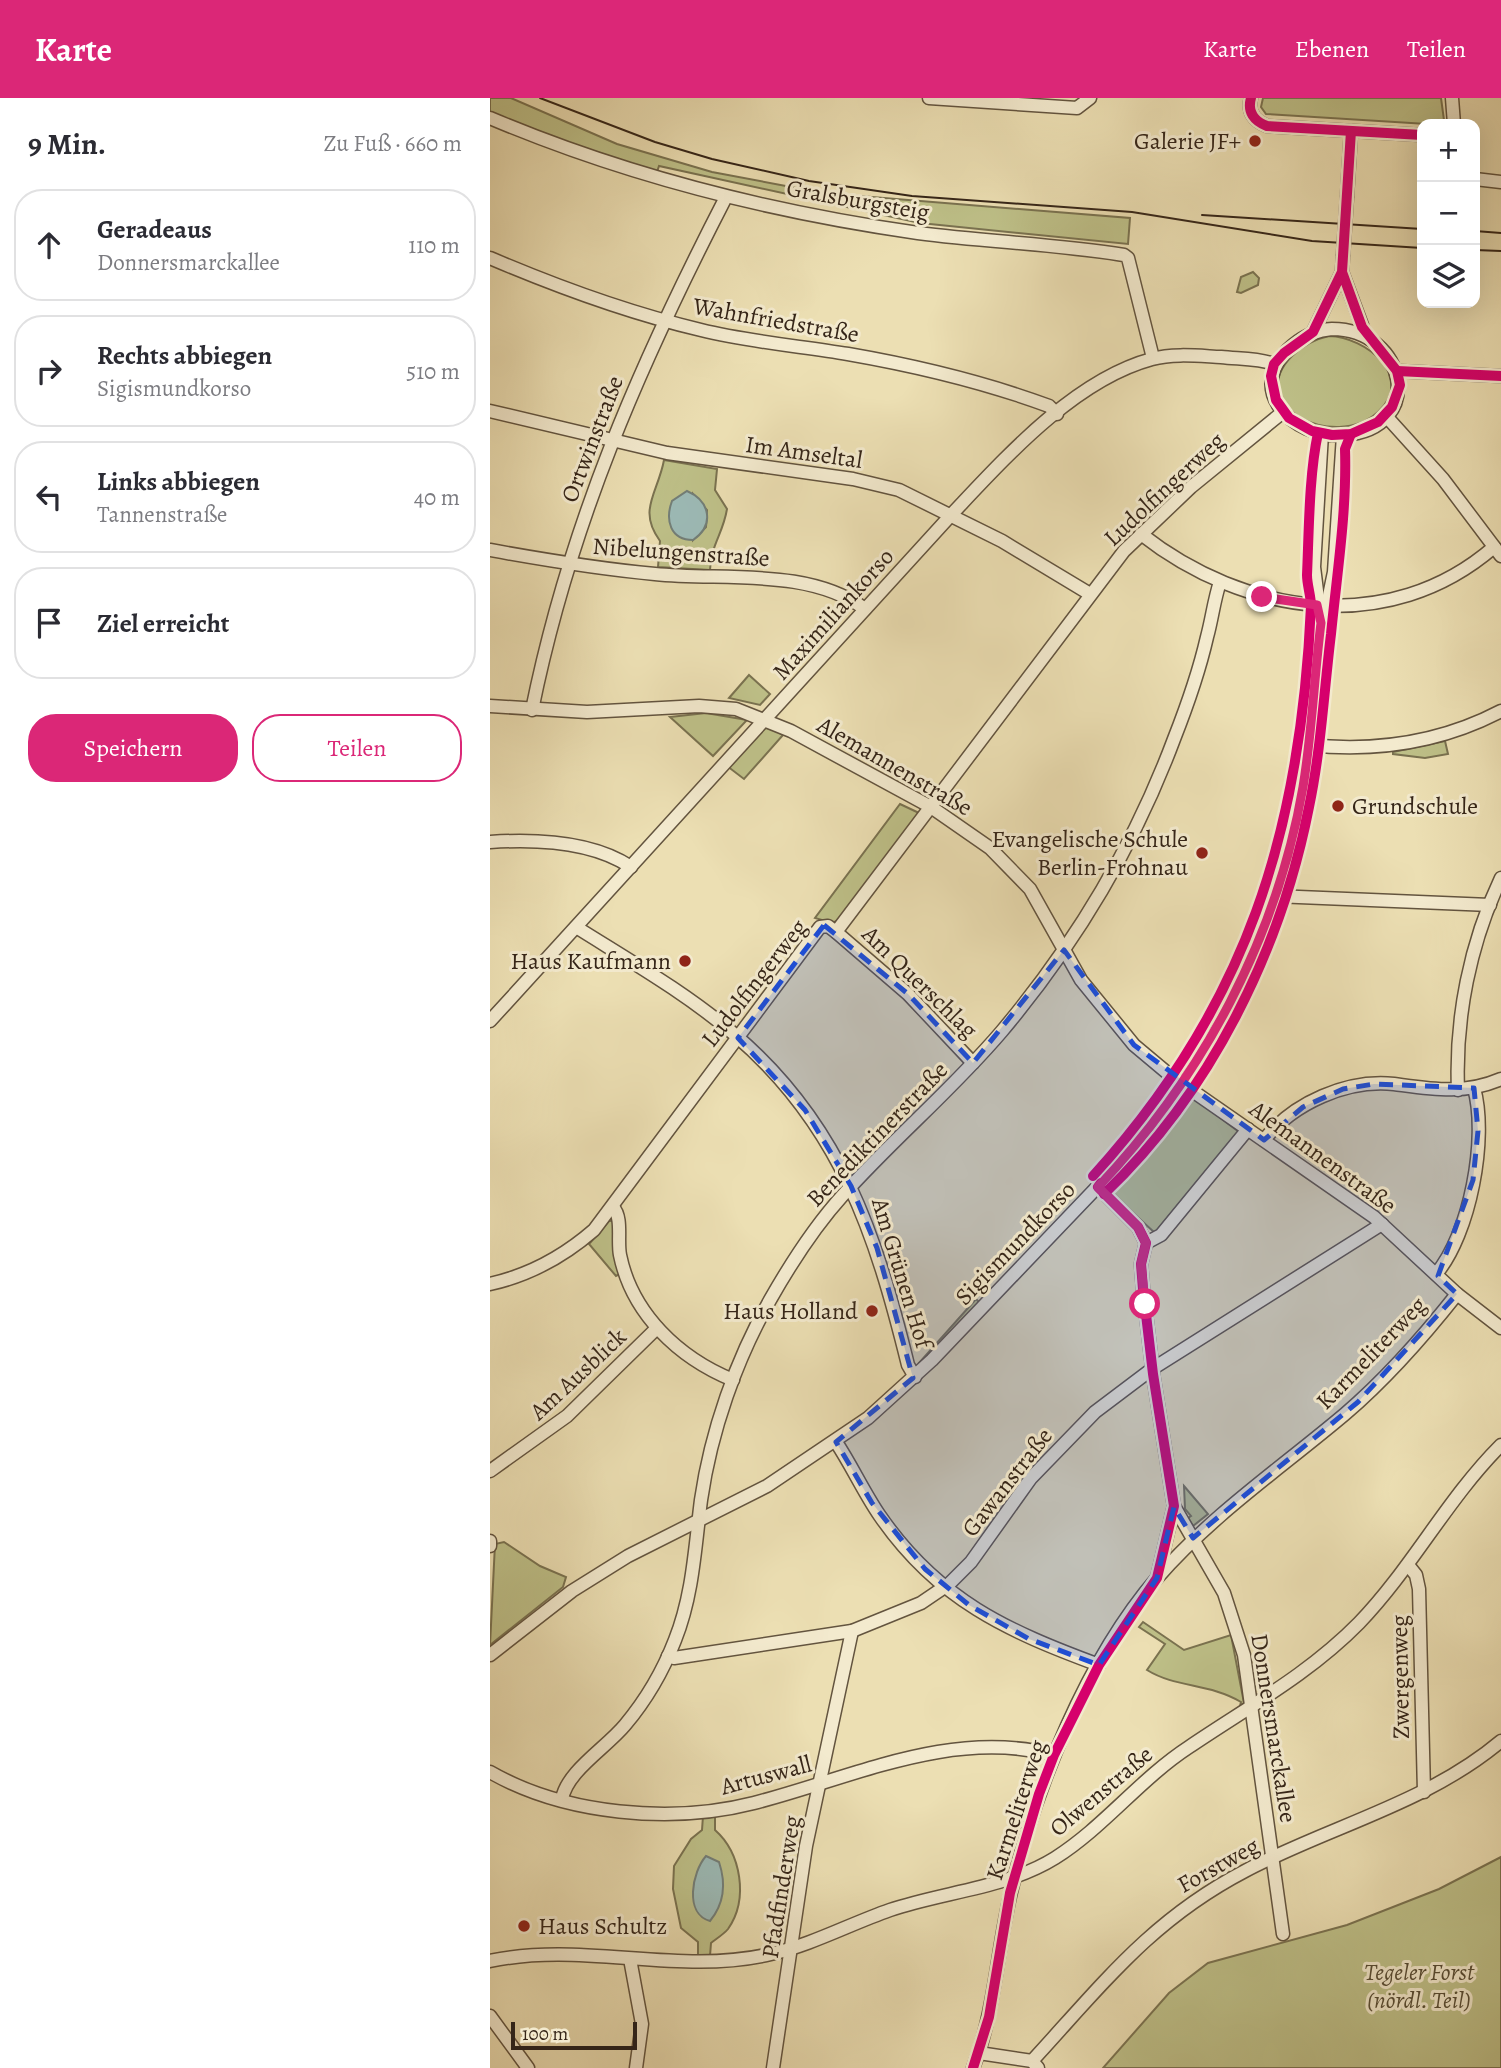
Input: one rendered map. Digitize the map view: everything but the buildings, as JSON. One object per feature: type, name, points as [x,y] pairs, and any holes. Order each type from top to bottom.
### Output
[{"type":"street","points":[[929,98],[1077,108],[1090,98]]},
{"type":"street","points":[[1251,98],[1251,114],[1261,124],[1417,135]]},
{"type":"street","points":[[1452,98],[1454,119]]},
{"type":"street","name":"Gralsburgsteig","points":[[490,118],[606,163],[726,197],[904,231],[1124,255],[1129,262],[1153,358]]},
{"type":"street","points":[[1313,332],[1342,272],[1351,131]]},
{"type":"street","points":[[1480,180],[1501,182]]},
{"type":"street","name":"Ortwinstraße","points":[[532,710],[569,564],[611,443],[663,320],[726,197]]},
{"type":"street","name":"Wahnfriedstraße","points":[[490,258],[571,291],[663,320],[732,337],[845,354],[945,374],[1028,398],[1049,406],[1057,414]]},
{"type":"street","points":[[1342,272],[1366,336],[1397,370],[1399,391],[1386,416],[1367,428],[1343,435],[1322,434],[1301,427],[1283,412],[1271,388],[1275,364],[1291,347],[1313,332],[1339,329],[1366,336]]},
{"type":"street","name":"Maximiliankorso","points":[[490,1021],[951,515],[995,469],[1057,414],[1114,374],[1153,358],[1189,356],[1275,364]]},
{"type":"street","points":[[1397,370],[1501,376]]},
{"type":"street","name":"Im Amseltal","points":[[490,411],[611,443],[712,461],[871,482],[899,490],[1002,541],[1090,594]]},
{"type":"street","name":"Ludolfingerweg","points":[[490,1284],[530,1272],[564,1254],[594,1230],[820,928],[824,925],[836,932],[1090,594],[1141,534],[1219,463],[1283,412]]},
{"type":"street","points":[[1141,534],[1188,567],[1220,582],[1262,597],[1323,605],[1378,602],[1428,589],[1498,551],[1443,479],[1386,416]]},
{"type":"street","name":"Sigismundkorso","points":[[1322,434],[1314,567],[1323,605]]},
{"type":"street","name":"Sigismundkorso","points":[[490,1655],[572,1591],[628,1556],[767,1486],[836,1442],[915,1377],[1098,1187],[1183,1084],[1237,990],[1275,897],[1295,825],[1309,745],[1323,605],[1334,572],[1343,435]]},
{"type":"street","name":"Nibelungenstraße","points":[[490,550],[569,564],[658,575],[788,582],[833,592],[865,609]]},
{"type":"street","name":"Benediktinerstraße","points":[[562,1799],[569,1779],[604,1749],[642,1703],[668,1656],[691,1585],[711,1454],[733,1380],[761,1317],[793,1262],[851,1186],[973,1063],[1064,950],[1119,861],[1151,796],[1200,661],[1220,582]]},
{"type":"street","name":"Alemannenstraße","points":[[490,706],[587,712],[710,706],[736,709],[766,719],[931,807],[975,836],[1004,860],[1040,904],[1081,980],[1115,1025],[1148,1057],[1381,1224],[1457,1294],[1501,1328]]},
{"type":"street","points":[[1309,745],[1368,748],[1431,739],[1479,722],[1501,710]]},
{"type":"street","points":[[490,842],[544,842],[577,847],[621,860],[631,867]]},
{"type":"street","points":[[1458,1090],[1460,1023],[1469,970],[1501,878]]},
{"type":"street","points":[[1275,897],[1490,905]]},
{"type":"street","name":"Am Grünen Hof","points":[[576,927],[667,985],[738,1038],[805,1110],[851,1186],[877,1248],[908,1365],[915,1377]]},
{"type":"street","name":"Am Querschlag","points":[[836,932],[908,993],[973,1063]]},
{"type":"street","points":[[1264,1140],[1276,1126],[1303,1107],[1343,1089],[1374,1084],[1458,1090],[1501,1079]]},
{"type":"street","name":"Karmeliterweg","points":[[1436,1274],[1453,1245],[1474,1180],[1478,1131],[1474,1088]]},
{"type":"street","points":[[1098,1187],[1138,1227],[1146,1243],[1161,1235],[1248,1129]]},
{"type":"street","points":[[613,1207],[618,1216],[619,1252],[624,1270],[639,1301],[657,1328],[689,1357],[733,1380]]},
{"type":"street","name":"Gawanstraße","points":[[668,1656],[674,1658],[852,1631],[902,1613],[945,1587],[982,1549],[1031,1478],[1074,1431],[1122,1390],[1381,1224]]},
{"type":"street","name":"Donnersmarckallee","points":[[1146,1243],[1141,1264],[1152,1369],[1174,1506],[1232,1612],[1244,1656],[1283,1934]]},
{"type":"street","name":"Karmeliterweg","points":[[973,2068],[989,2017],[1014,1876],[1054,1755],[1099,1665],[1157,1578],[1193,1538],[1358,1402],[1408,1353],[1457,1294]]},
{"type":"street","name":"Am Ausblick","points":[[490,1471],[567,1416],[657,1328]]},
{"type":"street","points":[[836,1442],[882,1519],[945,1587],[1009,1629],[1099,1665]]},
{"type":"street","name":"Olwenstraße","points":[[490,1961],[562,1954],[724,1962],[791,1948],[891,1910],[1014,1876],[1054,1858],[1078,1842],[1157,1770],[1316,1663],[1346,1637],[1408,1565],[1447,1507],[1501,1445]]},
{"type":"street","name":"Karmeliterweg","points":[[1157,1578],[1174,1506]]},
{"type":"street","name":"Zwergenweg","points":[[1408,1565],[1416,1575],[1419,1589],[1424,1792]]},
{"type":"street","name":"Pfadfinderweg","points":[[774,2068],[800,1880],[852,1631]]},
{"type":"street","name":"Forstweg","points":[[1035,2065],[1153,1932],[1203,1895],[1272,1857],[1424,1792],[1468,1766],[1501,1741]]},
{"type":"street","name":"Artuswall","points":[[490,1772],[530,1790],[624,1811],[693,1811],[751,1804],[873,1766],[977,1747],[1014,1747],[1054,1755]]},
{"type":"street","points":[[630,1959],[642,2024],[636,2068]]},
{"type":"street","points":[[490,2016],[525,2066]]},
{"type":"street","points":[[979,2053],[1035,2065]]},
{"type":"highlighted area","points":[[824,925],[908,994],[973,1063],[1064,950],[1134,1045],[1264,1140],[1303,1107],[1343,1089],[1374,1084],[1474,1088],[1478,1131],[1473,1180],[1438,1276],[1457,1294],[1358,1402],[1193,1538],[1174,1507],[1157,1578],[1099,1665],[1029,1639],[969,1605],[925,1569],[872,1503],[836,1442],[913,1378],[877,1248],[851,1186],[805,1110],[738,1038]]},
{"type":"green space","points":[[490,98],[511,98],[617,144],[712,172],[823,193],[1130,218],[1128,244],[920,223],[659,166],[656,175],[490,115]]},
{"type":"green space","points":[[1263,98],[1441,98],[1444,119],[1417,119],[1417,123],[1266,114],[1261,107]]},
{"type":"green space","points":[[1253,272],[1259,278],[1258,285],[1241,293],[1237,292],[1241,277]]},
{"type":"green space","points":[[1329,336],[1358,343],[1371,351],[1382,361],[1389,373],[1392,386],[1388,399],[1378,412],[1360,423],[1339,427],[1319,425],[1300,417],[1286,406],[1279,391],[1280,374],[1292,356],[1309,343]]},
{"type":"green space","points":[[664,460],[717,469],[715,490],[727,509],[710,570],[658,567],[660,541],[653,530],[650,510]],"holes":[[[693,494],[707,510],[706,527],[693,540]]]},
{"type":"green space","points":[[749,675],[770,694],[760,705],[729,698]]},
{"type":"green space","points":[[706,713],[747,720],[713,756],[670,717]]},
{"type":"green space","points":[[767,726],[783,735],[744,779],[727,766]]},
{"type":"green space","points":[[1445,741],[1448,754],[1425,758],[1393,754],[1393,752]]},
{"type":"green space","points":[[900,804],[919,813],[839,920],[832,923],[815,918]]},
{"type":"green space","points":[[1180,1094],[1183,1096],[1136,1158],[1133,1155]]},
{"type":"green space","points":[[1190,1095],[1239,1132],[1155,1233],[1110,1192]]},
{"type":"green space","points":[[609,1221],[613,1221],[620,1274],[616,1276],[589,1244]]},
{"type":"green space","points":[[976,1299],[980,1303],[921,1365],[919,1363]]},
{"type":"green space","points":[[1184,1486],[1208,1514],[1193,1526],[1188,1518],[1191,1516],[1185,1509]]},
{"type":"green space","points":[[504,1542],[540,1566],[566,1577],[563,1587],[490,1645],[495,1544]]},
{"type":"green space","points":[[1143,1622],[1184,1650],[1231,1635],[1244,1703],[1240,1706],[1241,1702],[1229,1696],[1169,1680],[1147,1670],[1165,1644],[1139,1627]]},
{"type":"green space","points":[[715,1815],[715,1830],[731,1851],[740,1891],[735,1917],[728,1929],[711,1943],[710,1956],[698,1956],[698,1942],[681,1928],[673,1889],[674,1866],[691,1839],[702,1830],[703,1816]]},
{"type":"green space","name":"Tegeler Forst (nördl. Teil)","points":[[1501,1857],[1501,2068],[1103,2068],[1169,1993],[1208,1963],[1347,1925],[1439,1889]]},
{"type":"water","points":[[687,491],[701,501],[707,514],[705,527],[693,540],[674,533],[669,515],[672,501]]},
{"type":"water","points":[[706,1856],[719,1862],[723,1878],[721,1900],[710,1921],[696,1910],[693,1892],[697,1872]]},
{"type":"tram line","points":[[540,98],[655,142],[712,159],[809,181],[912,196],[1132,212],[1312,241],[1417,248]]},
{"type":"tram line","points":[[1202,215],[1417,229]]},
{"type":"tram line","points":[[1480,231],[1501,233]]},
{"type":"tram line","points":[[1480,250],[1501,251]]},
{"type":"cycle path","points":[[1251,98],[1250,108],[1253,115],[1267,126],[1417,135]]},
{"type":"cycle path","points":[[1342,272],[1362,327],[1397,371],[1400,385],[1392,407],[1378,422],[1351,434],[1332,435],[1312,431],[1289,418],[1276,400],[1271,376],[1274,364],[1284,353],[1313,332],[1342,272],[1351,131]]},
{"type":"cycle path","points":[[1397,371],[1501,376]]},
{"type":"cycle path","points":[[1093,1176],[1146,1112],[1191,1047],[1227,981],[1256,912],[1278,841],[1294,766],[1305,688],[1311,606],[1307,575],[1310,503],[1318,433]]},
{"type":"cycle path","points":[[1104,1194],[1142,1154],[1177,1111],[1209,1064],[1260,965],[1297,861],[1317,764],[1341,542],[1345,449],[1351,434]]},
{"type":"cycle path","points":[[973,2068],[989,2017],[1010,1893],[1039,1794],[1054,1755],[1099,1665],[1157,1578],[1174,1506],[1153,1374],[1143,1289],[1141,1264],[1146,1243],[1138,1227],[1098,1187],[1101,1183]]},
{"type":"place","name":"Galerie JF+","points":[[1255,141]]},
{"type":"place","name":"Grundschule","points":[[1338,806]]},
{"type":"place","name":"Evangelische Schule Berlin-Frohnau","points":[[1202,853]]},
{"type":"place","name":"Haus Kaufmann","points":[[685,961]]},
{"type":"place","name":"Haus Holland","points":[[872,1311]]},
{"type":"place","name":"Haus Schultz","points":[[524,1926]]},
{"type":"route","points":[[1145,1304],[1141,1264],[1146,1243],[1143,1235],[1098,1187],[1128,1154],[1183,1084],[1237,990],[1273,903],[1303,787],[1321,623],[1317,605],[1262,597]]}]
